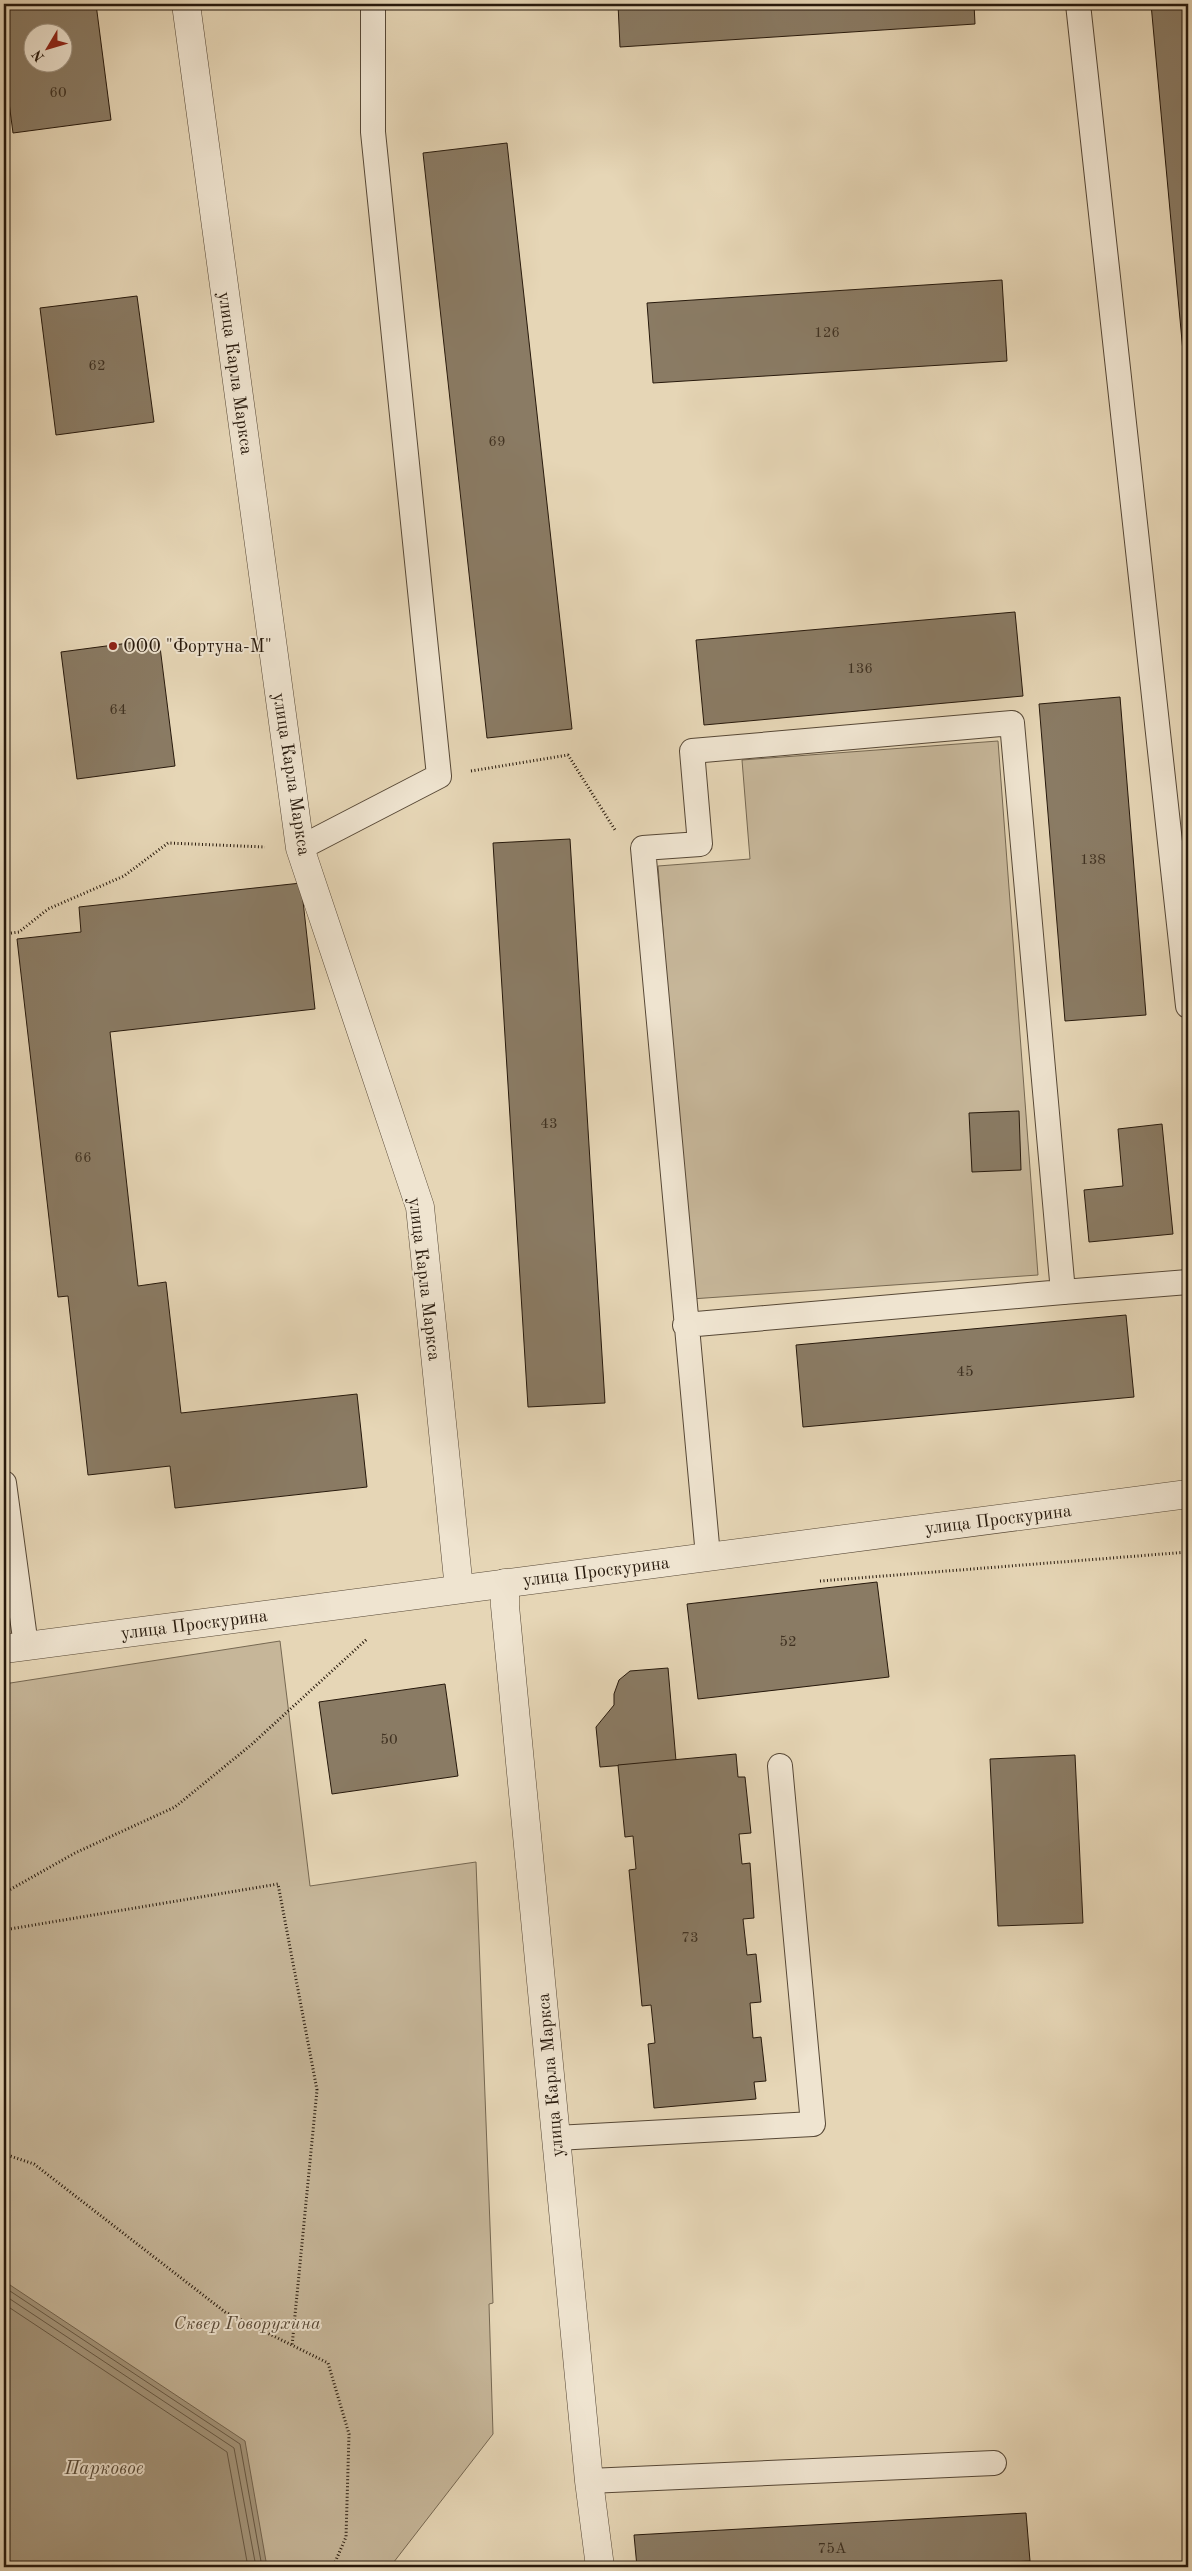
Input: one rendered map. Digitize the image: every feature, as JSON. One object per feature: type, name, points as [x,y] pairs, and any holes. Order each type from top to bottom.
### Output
[{"type":"street","name":"улица Карла Маркса","points":[[186,4],[300,848],[420,1207],[458,1589]]},
{"type":"street","name":"улица Проскурина","points":[[15,1647],[1188,1494]]},
{"type":"street","name":"улица Карла Маркса","points":[[505,1583],[506,1616],[589,2481],[600,2567]]},
{"type":"lane","points":[[300,848],[439,776],[373,132],[373,4]]},
{"type":"lane","points":[[1078,4],[1188,1006]]},
{"type":"lane","points":[[708,1556],[685,1325],[643,848],[700,844],[692,751],[1012,723],[1063,1292]]},
{"type":"lane","points":[[685,1325],[1188,1282]]},
{"type":"lane","points":[[4,1483],[15,1647]]},
{"type":"lane","points":[[556,2138],[813,2124],[780,1766]]},
{"type":"lane","points":[[589,2481],[994,2463]]},
{"type":"path","points":[[439,776],[568,755],[618,835]]},
{"type":"path","points":[[4,934],[19,932],[48,909],[124,876],[168,843],[300,848]]},
{"type":"path","points":[[812,1582],[1188,1552]]},
{"type":"path","points":[[4,1893],[75,1853],[175,1807],[250,1744],[370,1636]]},
{"type":"path","points":[[4,1930],[278,1884],[317,2090],[292,2346]]},
{"type":"path","points":[[4,2154],[34,2164],[225,2312],[328,2363],[349,2434],[346,2537],[333,2567]]},
{"type":"green space","points":[[998,741],[1038,1275],[691,1299],[658,866],[750,859],[742,760]]},
{"type":"green space","name":"Сквер Говорухина","points":[[280,1641],[310,1886],[476,1862],[493,2303],[489,2304],[493,2434],[390,2567],[4,2567],[4,1684]]},
{"type":"water","name":"Парковое","points":[[4,2281],[245,2441],[267,2567],[4,2567]]},
{"type":"building","points":[[96,4],[111,120],[13,133],[4,64],[4,5]]},
{"type":"building","points":[[618,4],[974,4],[975,24],[620,47]]},
{"type":"building","points":[[1151,4],[1188,4],[1188,406]]},
{"type":"building","points":[[507,143],[572,729],[487,738],[423,153]]},
{"type":"building","points":[[1002,280],[1007,361],[653,383],[647,303]]},
{"type":"building","points":[[137,296],[154,422],[56,435],[40,308]]},
{"type":"building","points":[[1015,612],[1023,696],[704,725],[696,640]]},
{"type":"building","points":[[159,639],[175,766],[77,779],[61,652]]},
{"type":"building","points":[[1120,697],[1146,1015],[1065,1021],[1039,704]]},
{"type":"building","points":[[570,839],[605,1403],[528,1407],[493,843]]},
{"type":"building","points":[[301,883],[315,1009],[110,1032],[138,1286],[166,1282],[181,1413],[357,1394],[367,1487],[175,1508],[170,1466],[88,1475],[68,1296],[58,1297],[17,939],[81,932],[79,907]]},
{"type":"building","points":[[1019,1111],[1021,1170],[972,1172],[969,1113]]},
{"type":"building","points":[[1162,1124],[1173,1234],[1089,1242],[1084,1190],[1123,1186],[1118,1129]]},
{"type":"building","points":[[1126,1315],[1134,1397],[803,1427],[796,1345]]},
{"type":"building","points":[[877,1582],[889,1677],[698,1699],[687,1604]]},
{"type":"building","points":[[668,1668],[676,1761],[600,1767],[596,1727],[614,1705],[614,1694],[619,1680],[630,1671]]},
{"type":"building","points":[[445,1684],[458,1776],[332,1794],[319,1702]]},
{"type":"building","points":[[736,1754],[738,1777],[745,1777],[751,1833],[739,1834],[742,1864],[750,1863],[754,1918],[743,1919],[747,1955],[756,1954],[761,2002],[750,2003],[753,2038],[761,2037],[766,2081],[754,2082],[756,2099],[654,2108],[648,2044],[655,2043],[651,2005],[642,2006],[629,1870],[636,1869],[633,1836],[625,1837],[618,1765]]},
{"type":"building","points":[[1075,1755],[1083,1923],[998,1926],[990,1759]]},
{"type":"building","points":[[1026,2513],[1030,2561],[911,2567],[637,2567],[634,2535]]},
{"type":"place","name":"ООО \"Фортуна-М\"","points":[[113,646]]}]
